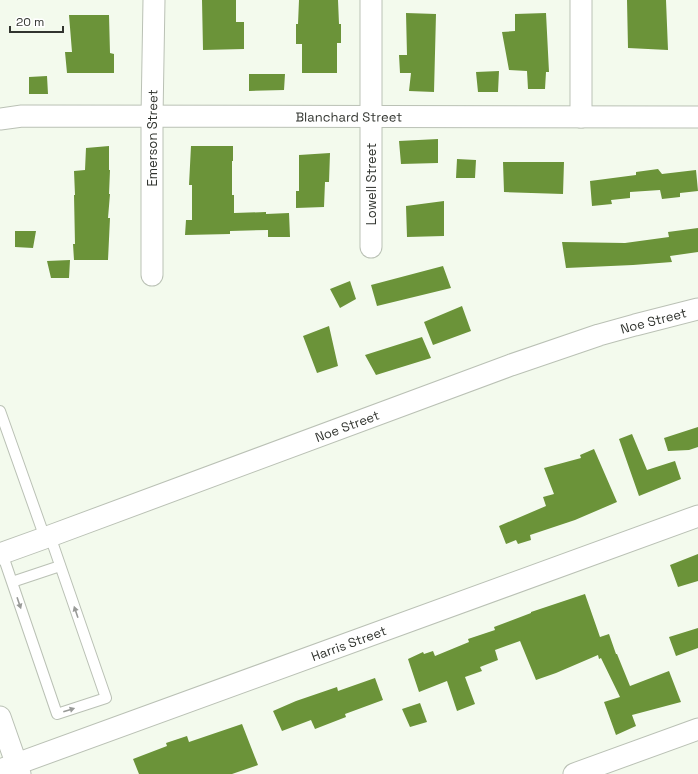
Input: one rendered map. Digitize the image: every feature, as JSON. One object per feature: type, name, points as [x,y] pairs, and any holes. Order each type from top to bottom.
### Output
[{"type":"street","name":"Emerson Street","points":[[152,275],[154,0]]},
{"type":"street","name":"Lowell Street","points":[[371,0],[371,247]]},
{"type":"street","points":[[581,0],[581,117]]},
{"type":"street","name":"Blanchard Street","points":[[0,118],[22,116],[698,117]]},
{"type":"street","name":"Noe Street","points":[[1,554],[518,362],[600,334],[698,309]]},
{"type":"street","name":"Harris Street","points":[[12,769],[698,516]]},
{"type":"street","points":[[0,718],[12,769]]},
{"type":"street","points":[[574,774],[698,729]]},
{"type":"lane","points":[[0,412],[47,537],[60,566],[106,698],[57,714],[1,554]]},
{"type":"lane","points":[[12,582],[60,566]]},
{"type":"building","points":[[202,0],[236,0],[236,22],[244,22],[244,49],[203,50]]},
{"type":"building","points":[[299,0],[338,0],[339,24],[341,24],[341,43],[337,43],[337,73],[302,73],[302,44],[296,44],[296,24],[298,24]]},
{"type":"building","points":[[627,0],[666,0],[668,50],[628,48]]},
{"type":"building","points":[[406,13],[436,14],[434,92],[409,91],[411,73],[400,73],[399,55],[407,55]]},
{"type":"building","points":[[546,13],[549,72],[546,72],[545,89],[528,89],[527,71],[509,70],[502,32],[515,31],[515,14]]},
{"type":"building","points":[[69,15],[109,15],[110,53],[114,54],[114,73],[67,73],[65,52],[72,52]]},
{"type":"building","points":[[499,71],[498,92],[478,92],[476,72]]},
{"type":"building","points":[[249,74],[285,74],[284,90],[249,91]]},
{"type":"building","points":[[47,76],[48,94],[29,94],[29,77]]},
{"type":"building","points":[[438,139],[438,163],[401,164],[399,141]]},
{"type":"building","points":[[109,146],[110,194],[108,218],[110,218],[108,260],[74,260],[74,171],[85,170],[86,148]]},
{"type":"building","points":[[191,146],[233,146],[232,195],[234,195],[234,213],[289,213],[290,237],[268,237],[268,230],[230,231],[230,234],[185,235],[186,220],[192,220],[192,185],[189,185]]},
{"type":"building","points":[[330,153],[329,182],[325,182],[324,207],[296,208],[296,191],[299,191],[299,155]]},
{"type":"building","points":[[457,159],[476,160],[475,178],[456,178]]},
{"type":"building","points":[[503,162],[564,162],[563,194],[504,192]]},
{"type":"building","points":[[658,169],[662,174],[696,170],[698,191],[680,193],[680,197],[662,199],[660,190],[630,192],[630,198],[611,200],[612,204],[592,206],[590,181],[636,175],[636,172]]},
{"type":"building","points":[[444,201],[444,236],[407,237],[406,206]]},
{"type":"building","points":[[698,228],[698,252],[670,256],[672,262],[566,268],[562,242],[625,243],[669,237],[668,232]]},
{"type":"building","points":[[15,231],[36,231],[33,248],[15,247]]},
{"type":"building","points":[[70,260],[69,278],[51,278],[47,261]]},
{"type":"building","points":[[443,266],[451,288],[377,306],[371,285]]},
{"type":"building","points":[[350,281],[356,299],[340,308],[330,289]]},
{"type":"building","points":[[462,306],[471,331],[433,345],[424,322]]},
{"type":"building","points":[[329,326],[338,366],[317,373],[303,336]]},
{"type":"building","points":[[422,337],[431,358],[376,375],[365,355]]},
{"type":"building","points":[[698,427],[698,447],[689,450],[668,451],[664,438]]},
{"type":"building","points":[[632,434],[647,470],[675,461],[681,479],[639,496],[619,439]]},
{"type":"building","points":[[594,449],[617,502],[575,520],[530,535],[531,540],[518,544],[516,540],[506,544],[499,526],[546,506],[543,497],[554,494],[544,468],[581,458],[580,455]]},
{"type":"building","points":[[698,554],[698,581],[678,587],[670,565]]},
{"type":"building","points":[[585,594],[600,637],[609,634],[630,686],[669,671],[681,702],[632,715],[636,726],[616,735],[604,702],[620,697],[601,658],[599,659],[598,655],[536,680],[520,641],[495,650],[498,660],[480,667],[482,671],[465,677],[475,704],[457,711],[447,681],[419,692],[408,659],[423,652],[424,654],[433,651],[435,656],[469,642],[468,639],[495,630],[494,627],[531,612]]},
{"type":"building","points":[[698,628],[698,648],[676,656],[669,637]]},
{"type":"building","points":[[375,678],[383,700],[345,714],[346,717],[315,729],[311,720],[282,731],[273,711],[296,701],[337,687],[338,691]]},
{"type":"building","points":[[420,703],[427,722],[410,727],[402,709]]},
{"type":"building","points":[[242,724],[258,765],[232,774],[139,774],[133,759],[167,746],[166,743],[187,736],[189,742]]}]
